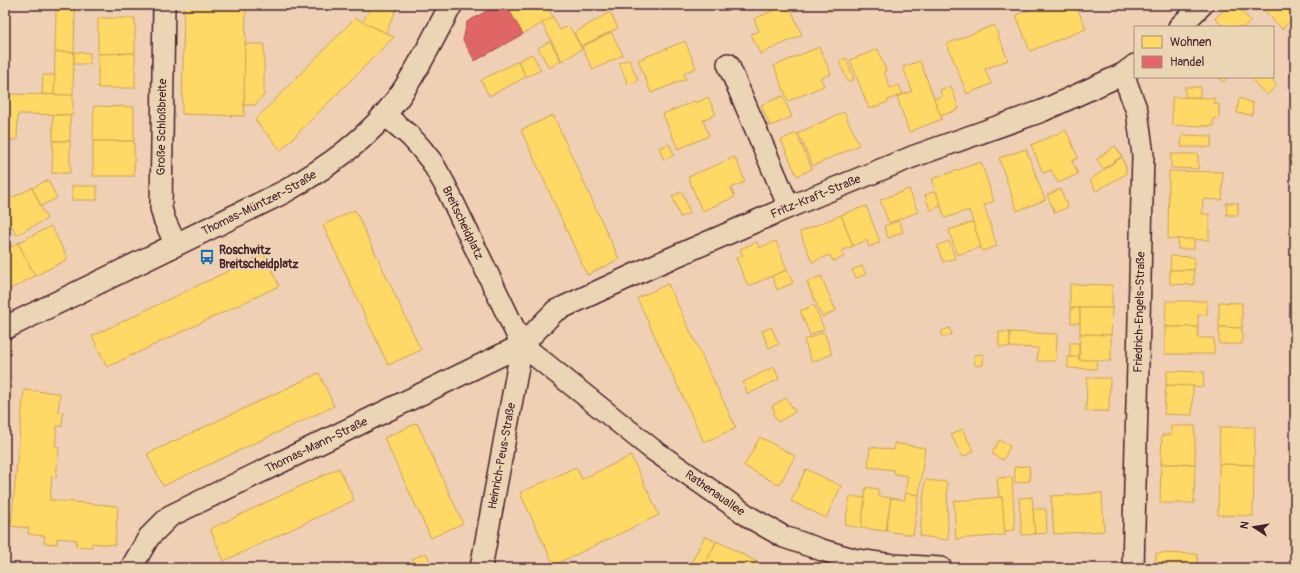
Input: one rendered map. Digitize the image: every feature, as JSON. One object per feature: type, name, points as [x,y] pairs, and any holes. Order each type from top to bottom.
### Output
[{"type":"main road","name":"Thomas-Müntzer-Straße","points":[[5,328],[284,192],[315,175],[368,133],[385,115],[411,78],[451,5]]},
{"type":"street","name":"Große Schloßbreite","points":[[164,5],[161,208],[176,245]]},
{"type":"street","points":[[1180,26],[1202,5]]},
{"type":"street","points":[[728,64],[789,207]]},
{"type":"street","name":"Fritz-Kraft-Straße","points":[[522,345],[555,311],[653,266],[789,207],[912,157],[1042,111],[1129,69]]},
{"type":"street","name":"Friedrich-Engels-Straße","points":[[1129,69],[1143,155],[1133,568]]},
{"type":"street","name":"Breitscheidplatz","points":[[385,115],[410,136],[432,162],[445,184],[522,345]]},
{"type":"street","name":"Thomas-Mann-Straße","points":[[131,568],[149,537],[170,516],[522,345]]},
{"type":"street","name":"Heinrich-Peus-Straße","points":[[482,568],[522,345]]},
{"type":"street","name":"Rathenauallee","points":[[522,345],[652,449],[751,518],[784,537],[857,560],[894,565],[942,568]]},
{"type":"building: Wohnen","points":[[57,5],[75,5],[75,10],[57,9]]},
{"type":"building: Wohnen","points":[[184,5],[246,5],[244,116],[182,114]]},
{"type":"building: Wohnen","points":[[371,5],[398,5],[386,33],[363,22]]},
{"type":"building: Wohnen","points":[[506,5],[546,5],[553,17],[523,34]]},
{"type":"building: Wohnen","points":[[785,5],[789,5],[802,35],[760,54],[751,34],[759,31],[754,19]]},
{"type":"building: Wohnen","points":[[826,5],[842,5],[843,7],[829,12]]},
{"type":"building: Wohnen","points":[[1042,5],[1076,5],[1086,29],[1030,51],[1016,15]]},
{"type":"building: Wohnen","points":[[1229,5],[1235,5],[1251,21],[1245,26],[1223,26],[1215,18]]},
{"type":"building: Wohnen","points":[[1259,5],[1295,5],[1295,16],[1282,29]]},
{"type":"building: Wohnen","points":[[56,9],[75,10],[74,52],[55,52]]},
{"type":"building: Wohnen","points":[[610,12],[618,28],[581,46],[574,33]]},
{"type":"building: Wohnen","points":[[553,17],[560,30],[569,26],[582,49],[562,61],[542,23]]},
{"type":"building: Wohnen","points":[[98,18],[135,18],[135,53],[98,54]]},
{"type":"building: Wohnen","points":[[355,18],[394,37],[281,150],[255,120]]},
{"type":"building: Wohnen","points":[[994,25],[1008,60],[985,69],[991,84],[967,94],[947,44]]},
{"type":"building: Wohnen","points":[[611,32],[623,55],[593,70],[582,47]]},
{"type":"building: Wohnen","points":[[550,41],[561,61],[549,68],[538,48]]},
{"type":"building: Wohnen","points":[[685,41],[696,68],[684,73],[686,79],[651,93],[638,60]]},
{"type":"building: Wohnen","points":[[245,44],[264,44],[264,95],[255,105],[244,105]]},
{"type":"building: Wohnen","points":[[819,47],[831,74],[820,78],[824,86],[788,101],[774,66]]},
{"type":"building: Wohnen","points":[[878,49],[890,88],[899,85],[903,94],[888,100],[888,102],[869,109],[850,60]]},
{"type":"building: Wohnen","points":[[55,52],[74,52],[73,95],[54,95]]},
{"type":"building: Wohnen","points":[[74,52],[90,53],[90,64],[74,64]]},
{"type":"building: Wohnen","points":[[135,53],[135,88],[98,88],[98,54]]},
{"type":"building: Wohnen","points":[[532,54],[541,70],[526,77],[518,61]]},
{"type":"building: Wohnen","points":[[846,58],[854,79],[848,82],[839,61]]},
{"type":"building: Wohnen","points":[[629,59],[638,81],[628,84],[619,63]]},
{"type":"building: Wohnen","points":[[518,61],[526,77],[489,96],[481,80]]},
{"type":"building: Wohnen","points":[[920,61],[942,119],[909,132],[897,97],[912,91],[903,67]]},
{"type":"building: Wohnen","points":[[43,75],[55,75],[54,95],[42,94]]},
{"type":"building: Wohnen","points":[[1219,78],[1227,78],[1223,82]]},
{"type":"building: Wohnen","points":[[1254,78],[1270,78],[1277,85],[1267,95],[1252,80]]},
{"type":"building: Wohnen","points":[[951,86],[959,109],[941,116],[934,99],[942,96],[940,90]]},
{"type":"building: Wohnen","points":[[1185,87],[1200,87],[1200,97],[1185,97]]},
{"type":"building: Wohnen","points":[[5,94],[73,95],[73,115],[18,114],[17,140],[5,140]]},
{"type":"building: Wohnen","points":[[783,96],[792,117],[770,126],[761,105]]},
{"type":"building: Wohnen","points":[[708,97],[716,114],[703,120],[709,136],[678,149],[663,114],[695,101],[696,103]]},
{"type":"building: Wohnen","points":[[1172,97],[1214,98],[1214,104],[1219,104],[1219,119],[1214,118],[1213,126],[1172,125]]},
{"type":"building: Wohnen","points":[[1239,98],[1253,103],[1252,115],[1237,113]]},
{"type":"building: Wohnen","points":[[94,106],[134,107],[134,141],[93,141]]},
{"type":"building: Wohnen","points":[[844,112],[859,145],[813,166],[798,133]]},
{"type":"building: Wohnen","points":[[53,115],[70,115],[70,141],[53,141]]},
{"type":"building: Wohnen","points":[[553,115],[619,259],[587,275],[521,130]]},
{"type":"building: Wohnen","points":[[1066,130],[1078,158],[1072,161],[1078,174],[1058,183],[1051,170],[1043,173],[1031,145]]},
{"type":"building: Wohnen","points":[[796,133],[812,169],[797,176],[781,140]]},
{"type":"building: Wohnen","points":[[1182,135],[1212,136],[1211,147],[1181,147]]},
{"type":"building: Wohnen","points":[[53,141],[70,141],[70,173],[52,173]]},
{"type":"building: Wohnen","points":[[93,141],[134,141],[134,176],[93,176]]},
{"type":"building: Wohnen","points":[[669,144],[674,155],[664,160],[659,148]]},
{"type":"building: Wohnen","points":[[1115,146],[1122,156],[1103,169],[1097,159]]},
{"type":"building: Wohnen","points":[[1026,149],[1045,200],[1017,211],[999,158]]},
{"type":"building: Wohnen","points":[[1171,154],[1198,154],[1198,169],[1171,168]]},
{"type":"building: Wohnen","points":[[735,157],[745,182],[731,188],[735,197],[702,211],[688,177]]},
{"type":"building: Wohnen","points":[[1122,157],[1126,168],[1126,174],[1096,191],[1090,180]]},
{"type":"building: Wohnen","points":[[981,162],[994,201],[984,205],[997,246],[982,251],[969,210],[945,218],[932,179]]},
{"type":"building: Wohnen","points":[[1169,171],[1223,172],[1222,200],[1203,199],[1202,214],[1209,214],[1209,240],[1168,239]]},
{"type":"building: Wohnen","points":[[48,180],[57,198],[41,206],[32,188]]},
{"type":"building: Wohnen","points":[[72,186],[97,186],[97,200],[72,200]]},
{"type":"building: Wohnen","points":[[32,188],[47,219],[16,235],[5,213],[5,201]]},
{"type":"building: Wohnen","points":[[909,189],[918,212],[889,223],[880,200]]},
{"type":"building: Wohnen","points":[[1060,189],[1068,207],[1055,213],[1047,195]]},
{"type":"building: Wohnen","points":[[936,191],[941,206],[930,210],[925,195]]},
{"type":"building: Wohnen","points":[[682,192],[690,213],[680,217],[672,196]]},
{"type":"building: Wohnen","points":[[1226,203],[1238,203],[1238,215],[1227,215]]},
{"type":"building: Wohnen","points":[[866,206],[880,242],[869,247],[867,240],[853,246],[841,215]]},
{"type":"building: Wohnen","points":[[355,210],[421,350],[388,365],[323,225]]},
{"type":"building: Wohnen","points":[[841,215],[853,246],[841,251],[844,257],[833,261],[830,255],[812,262],[800,232]]},
{"type":"building: Wohnen","points":[[899,221],[903,232],[888,238],[884,226]]},
{"type":"building: Wohnen","points":[[973,222],[981,247],[957,255],[949,230]]},
{"type":"building: Wohnen","points":[[51,226],[68,259],[35,276],[18,243]]},
{"type":"building: Wohnen","points":[[1178,239],[1194,239],[1194,249],[1178,249]]},
{"type":"building: Wohnen","points":[[776,241],[787,270],[748,286],[736,258],[743,255],[740,249],[757,242],[759,248]]},
{"type":"building: Wohnen","points":[[949,241],[955,258],[943,262],[937,246]]},
{"type":"building: Wohnen","points":[[18,243],[35,276],[5,292],[5,249]]},
{"type":"building: Wohnen","points":[[264,254],[279,286],[107,367],[92,336]]},
{"type":"building: Wohnen","points":[[1171,256],[1194,257],[1194,270],[1170,270]]},
{"type":"building: Wohnen","points":[[862,266],[866,274],[856,278],[852,270]]},
{"type":"building: Wohnen","points":[[787,270],[793,283],[777,290],[772,276]]},
{"type":"building: Wohnen","points":[[1170,270],[1194,270],[1194,285],[1170,284]]},
{"type":"building: Wohnen","points":[[821,276],[836,311],[822,317],[807,282]]},
{"type":"building: Wohnen","points":[[668,284],[736,428],[704,442],[637,298]]},
{"type":"building: Wohnen","points":[[1070,284],[1112,285],[1112,308],[1070,308]]},
{"type":"building: Wohnen","points":[[1166,301],[1207,301],[1207,315],[1198,315],[1198,327],[1165,327]]},
{"type":"building: Wohnen","points":[[1219,302],[1242,303],[1242,328],[1219,327]]},
{"type":"building: Wohnen","points":[[814,305],[824,329],[810,335],[800,311]]},
{"type":"building: Wohnen","points":[[1071,308],[1080,308],[1080,323],[1071,323]]},
{"type":"building: Wohnen","points":[[1080,308],[1112,308],[1111,335],[1080,334]]},
{"type":"building: Wohnen","points":[[771,327],[779,344],[769,348],[762,331]]},
{"type":"building: Wohnen","points":[[1165,327],[1198,327],[1198,338],[1214,338],[1214,354],[1165,354]]},
{"type":"building: Wohnen","points":[[1219,327],[1242,328],[1242,344],[1219,344]]},
{"type":"building: Wohnen","points":[[949,328],[952,334],[943,338],[941,332]]},
{"type":"building: Wohnen","points":[[824,332],[832,354],[812,362],[804,340]]},
{"type":"building: Wohnen","points":[[999,332],[1010,332],[1010,347],[999,347]]},
{"type":"building: Wohnen","points":[[1010,332],[1057,334],[1056,361],[1037,361],[1038,348],[1010,347]]},
{"type":"building: Wohnen","points":[[1080,334],[1111,335],[1111,361],[1079,360]]},
{"type":"building: Wohnen","points":[[1070,343],[1079,343],[1079,357],[1070,357]]},
{"type":"building: Wohnen","points":[[983,354],[983,365],[975,366],[974,355]]},
{"type":"building: Wohnen","points":[[1068,357],[1079,357],[1079,360],[1097,360],[1096,369],[1068,368]]},
{"type":"building: Wohnen","points":[[774,367],[779,379],[748,394],[743,382]]},
{"type":"building: Wohnen","points":[[1167,371],[1204,372],[1203,387],[1166,385]]},
{"type":"building: Wohnen","points":[[319,373],[334,406],[163,486],[147,454]]},
{"type":"building: Wohnen","points":[[1087,378],[1110,378],[1109,411],[1086,411]]},
{"type":"building: Wohnen","points":[[1166,385],[1193,386],[1192,415],[1164,414]]},
{"type":"building: Wohnen","points":[[24,390],[60,393],[58,412],[63,412],[62,426],[57,426],[55,446],[59,447],[56,477],[52,476],[50,500],[118,506],[115,545],[92,543],[92,547],[76,546],[77,540],[57,538],[57,544],[44,543],[45,536],[28,534],[29,528],[11,526]]},
{"type":"building: Wohnen","points":[[786,398],[795,412],[778,422],[773,413],[775,412],[772,406]]},
{"type":"building: Wohnen","points":[[417,423],[463,523],[431,538],[384,438]]},
{"type":"building: Wohnen","points":[[1171,426],[1195,426],[1195,464],[1161,464],[1162,435],[1171,435]]},
{"type":"building: Wohnen","points":[[1220,427],[1255,427],[1254,465],[1219,464]]},
{"type":"building: Wohnen","points":[[962,429],[974,451],[963,457],[951,435]]},
{"type":"building: Wohnen","points":[[760,437],[795,456],[779,485],[744,466]]},
{"type":"building: Wohnen","points":[[999,440],[1010,446],[1003,460],[992,454]]},
{"type":"building: Wohnen","points":[[894,443],[925,448],[919,495],[905,493],[908,476],[895,474],[894,470],[868,467],[870,447],[894,450]]},
{"type":"building: Wohnen","points":[[1290,453],[1295,453],[1295,463],[1290,463]]},
{"type":"building: Wohnen","points":[[631,456],[659,515],[554,565],[520,493],[576,467],[582,479]]},
{"type":"building: Wohnen","points":[[1161,464],[1195,464],[1194,503],[1160,503]]},
{"type":"building: Wohnen","points":[[1219,464],[1254,465],[1253,516],[1218,515]]},
{"type":"building: Wohnen","points":[[1029,466],[1030,481],[1015,483],[1014,467]]},
{"type":"building: Wohnen","points":[[339,468],[354,500],[224,561],[210,529]]},
{"type":"building: Wohnen","points":[[806,469],[841,486],[826,518],[791,501]]},
{"type":"building: Wohnen","points":[[1012,477],[1015,530],[1004,531],[1002,497],[999,497],[997,478]]},
{"type":"building: Wohnen","points":[[925,480],[947,482],[948,540],[920,536]]},
{"type":"building: Wohnen","points":[[866,487],[878,489],[878,496],[891,498],[886,531],[861,528]]},
{"type":"building: Wohnen","points":[[905,493],[919,495],[913,535],[886,531],[891,498],[905,500]]},
{"type":"building: Wohnen","points":[[1102,493],[1104,531],[1054,534],[1051,496]]},
{"type":"building: Wohnen","points":[[850,496],[865,498],[861,528],[845,525]]},
{"type":"building: Wohnen","points":[[1002,497],[1005,535],[956,539],[954,501]]},
{"type":"building: Wohnen","points":[[1032,497],[1035,534],[1022,535],[1019,498]]},
{"type":"building: Wohnen","points":[[1033,509],[1046,509],[1047,533],[1035,534]]},
{"type":"building: Wohnen","points":[[705,536],[716,542],[703,568],[694,568],[695,566],[691,563]]},
{"type":"building: Wohnen","points":[[717,541],[761,564],[760,568],[703,568]]},
{"type":"building: Wohnen","points":[[426,553],[431,563],[416,568],[412,559]]},
{"type":"building: Wohnen","points":[[1156,553],[1197,554],[1197,568],[1156,568]]},
{"type":"building: Wohnen","points":[[352,563],[354,568],[343,568],[343,567]]},
{"type":"building: Handel","points":[[497,5],[506,5],[523,34],[475,61],[463,40],[467,22]]},
{"type":"place","name":"Roschwitz Breitscheidplatz","points":[[207,257]]}]
